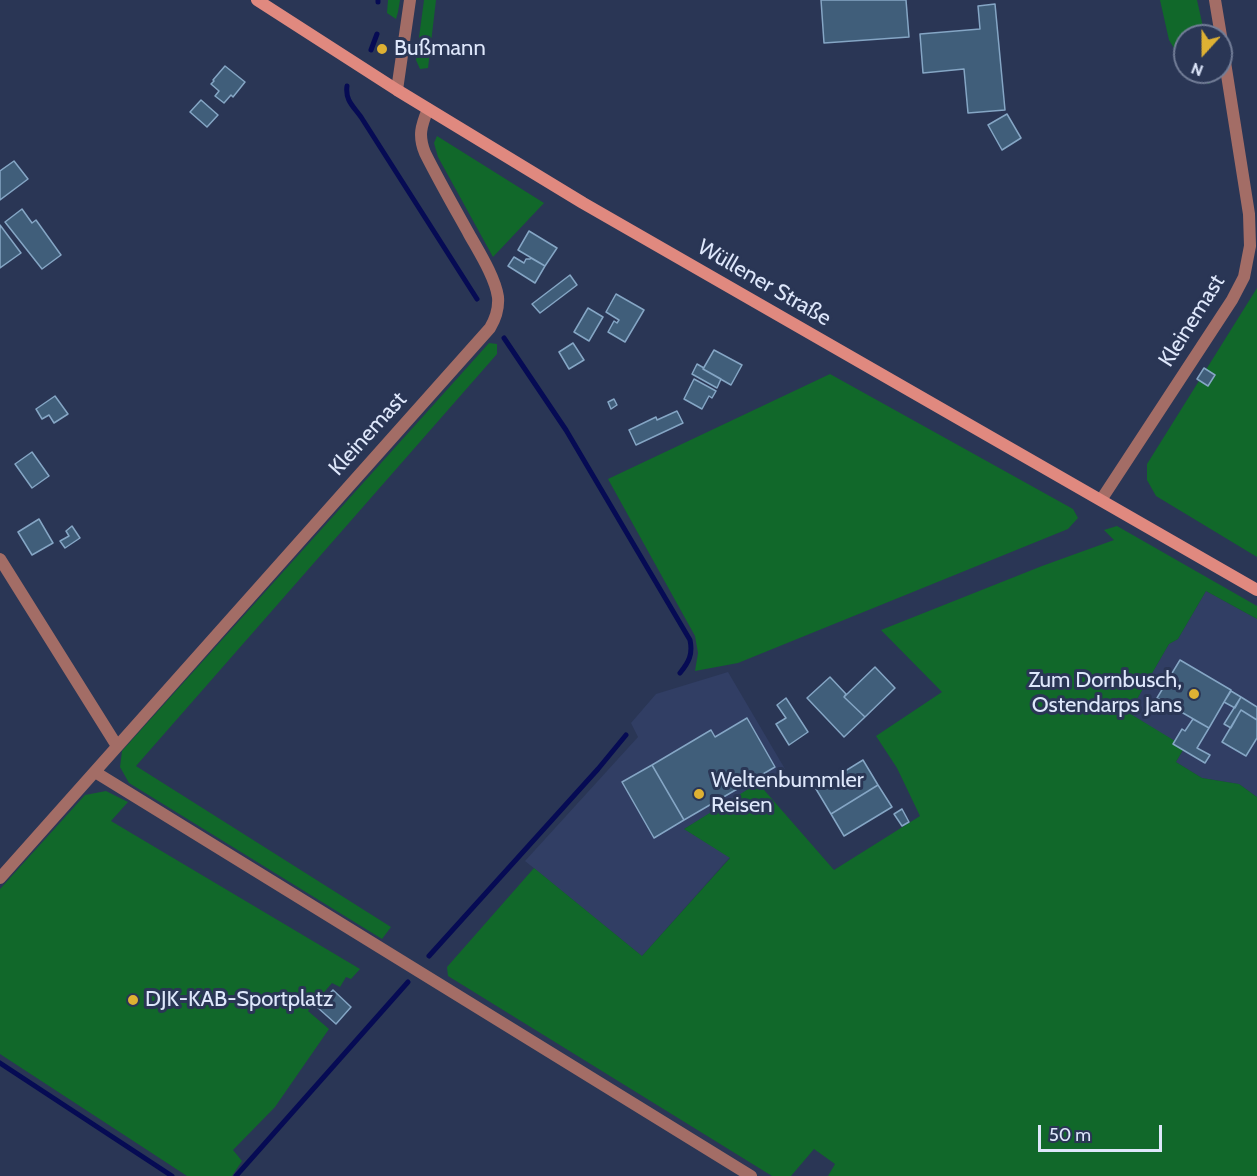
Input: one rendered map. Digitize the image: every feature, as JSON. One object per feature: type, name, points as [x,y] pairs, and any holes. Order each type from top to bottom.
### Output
[{"type":"main road","name":"Wüllener Straße","points":[[257,0],[428,109],[583,203],[1257,590]]},
{"type":"street","points":[[398,90],[410,0]]},
{"type":"street","name":"Kleinemast","points":[[1215,0],[1219,24]]},
{"type":"street","name":"Kleinemast","points":[[1101,500],[1232,300],[1244,276],[1250,246],[1249,214],[1228,84]]},
{"type":"street","name":"Kleinemast","points":[[0,878],[490,328],[498,308],[493,282],[479,251],[420,142],[421,130],[428,109]]},
{"type":"street","points":[[0,559],[117,746]]},
{"type":"street","points":[[94,772],[751,1176]]},
{"type":"shaded area","points":[[1206,591],[1257,619],[1257,797],[1239,784],[1202,778],[1176,762],[1183,750],[1129,713],[1169,644],[1178,639]]},
{"type":"shaded area","points":[[728,672],[785,769],[684,829],[730,857],[642,956],[525,861],[638,737],[631,723],[656,694]]},
{"type":"green space","points":[[388,0],[400,0],[396,19],[387,13]]},
{"type":"green space","points":[[424,0],[436,0],[428,68],[420,69],[416,60]]},
{"type":"green space","points":[[1160,0],[1197,0],[1202,24],[1173,24],[1173,46],[1169,40]]},
{"type":"green space","points":[[437,136],[544,203],[493,257],[438,157],[434,143]]},
{"type":"green space","points":[[1257,288],[1257,557],[1156,496],[1147,480],[1147,464]]},
{"type":"green space","points":[[489,343],[497,344],[497,354],[136,766],[391,927],[382,939],[129,783],[120,767],[122,751]]},
{"type":"green space","points":[[830,374],[1073,509],[1078,518],[1068,529],[738,663],[695,671],[698,653],[695,636],[608,479]]},
{"type":"green space","points":[[1117,526],[1257,606],[1257,619],[1206,591],[1178,639],[1169,644],[1129,713],[1175,741],[1183,750],[1176,762],[1202,778],[1239,784],[1257,797],[1257,1176],[828,1176],[835,1164],[814,1149],[791,1176],[772,1176],[448,976],[447,967],[534,868],[642,956],[730,858],[684,829],[758,783],[834,870],[920,816],[897,768],[876,736],[942,692],[881,630],[1114,540],[1104,530]]},
{"type":"green space","points":[[106,791],[128,802],[111,821],[360,969],[351,979],[346,977],[340,987],[332,983],[308,1011],[329,1029],[275,1107],[233,1150],[242,1161],[232,1176],[187,1176],[0,1054],[0,889],[85,795]]},
{"type":"building","points":[[821,0],[906,0],[909,37],[824,43]]},
{"type":"building","points":[[995,4],[1005,110],[968,113],[964,69],[923,73],[920,34],[980,29],[978,6]]},
{"type":"building","points":[[225,66],[245,82],[233,97],[231,95],[224,103],[215,96],[219,91],[211,84]]},
{"type":"building","points":[[201,100],[218,115],[207,127],[190,112]]},
{"type":"building","points":[[1007,114],[1021,138],[1002,150],[988,125]]},
{"type":"building","points":[[14,161],[28,179],[0,200],[0,171]]},
{"type":"building","points":[[22,209],[32,223],[36,220],[61,255],[42,269],[5,222]]},
{"type":"building","points":[[0,225],[21,253],[0,268]]},
{"type":"building","points":[[529,231],[557,248],[545,266],[518,250]]},
{"type":"building","points":[[514,257],[524,263],[526,259],[531,258],[545,266],[535,283],[508,266]]},
{"type":"building","points":[[570,275],[577,285],[540,313],[532,304]]},
{"type":"building","points":[[616,294],[644,310],[625,342],[608,332],[614,321],[617,323],[619,320],[606,312]]},
{"type":"building","points":[[588,308],[603,317],[589,341],[574,332]]},
{"type":"building","points":[[573,343],[584,360],[569,369],[559,352]]},
{"type":"building","points":[[714,350],[742,365],[731,385],[703,369]]},
{"type":"building","points":[[697,364],[721,379],[717,388],[692,374]]},
{"type":"building","points":[[1204,368],[1215,375],[1208,386],[1197,379]]},
{"type":"building","points":[[694,379],[716,391],[712,398],[709,396],[702,409],[684,399]]},
{"type":"building","points":[[55,396],[68,414],[54,423],[49,415],[42,419],[36,409]]},
{"type":"building","points":[[614,399],[617,405],[611,409],[608,402]]},
{"type":"building","points":[[677,411],[683,423],[636,445],[629,430],[656,417],[657,420]]},
{"type":"building","points":[[32,452],[49,476],[32,488],[15,464]]},
{"type":"building","points":[[39,519],[53,543],[32,555],[18,532]]},
{"type":"building","points":[[72,526],[80,538],[65,548],[60,541],[69,536],[66,531]]},
{"type":"building","name":"Zum Dornbusch, Ostendarps Jans","points":[[1180,660],[1231,690],[1209,728],[1157,698]]},
{"type":"building","points":[[875,667],[895,688],[865,717],[844,697]]},
{"type":"building","points":[[830,677],[846,694],[844,697],[865,717],[844,737],[807,698]]},
{"type":"building","points":[[1231,691],[1241,697],[1235,708],[1224,702]]},
{"type":"building","points":[[1241,697],[1257,707],[1257,720],[1241,710],[1231,728],[1224,724]]},
{"type":"building","points":[[786,698],[808,732],[789,745],[776,724],[786,718],[777,705]]},
{"type":"building","points":[[1241,710],[1257,720],[1257,738],[1246,756],[1222,742]]},
{"type":"building","name":"Weltenbummler Reisen","points":[[747,718],[775,767],[684,820],[652,765],[711,730],[715,737]]},
{"type":"building","points":[[1193,719],[1209,728],[1197,748],[1210,755],[1205,763],[1173,744],[1182,729],[1185,731]]},
{"type":"building","points":[[863,760],[878,785],[831,814],[816,789]]},
{"type":"building","points":[[652,765],[684,820],[654,838],[622,782]]},
{"type":"building","points":[[878,785],[892,807],[844,836],[831,814]]},
{"type":"building","points":[[902,809],[909,822],[902,826],[894,814]]},
{"type":"building","points":[[333,990],[351,1007],[336,1024],[317,1007]]},
{"type":"waterway","points":[[371,50],[377,34]]},
{"type":"waterway","points":[[347,86],[350,103],[477,299]]},
{"type":"waterway","points":[[504,338],[566,430],[690,640],[690,658],[680,673]]},
{"type":"waterway","points":[[429,956],[626,735]]},
{"type":"waterway","points":[[236,1176],[408,982]]},
{"type":"waterway","points":[[0,1063],[172,1176]]},
{"type":"place","name":"Bußmann","points":[[382,49]]},
{"type":"place","name":"Zum Dornbusch, Ostendarps Jans","points":[[1194,694]]},
{"type":"place","name":"Weltenbummler Reisen","points":[[699,794]]},
{"type":"place","name":"DJK-KAB-Sportplatz","points":[[133,1000]]}]
